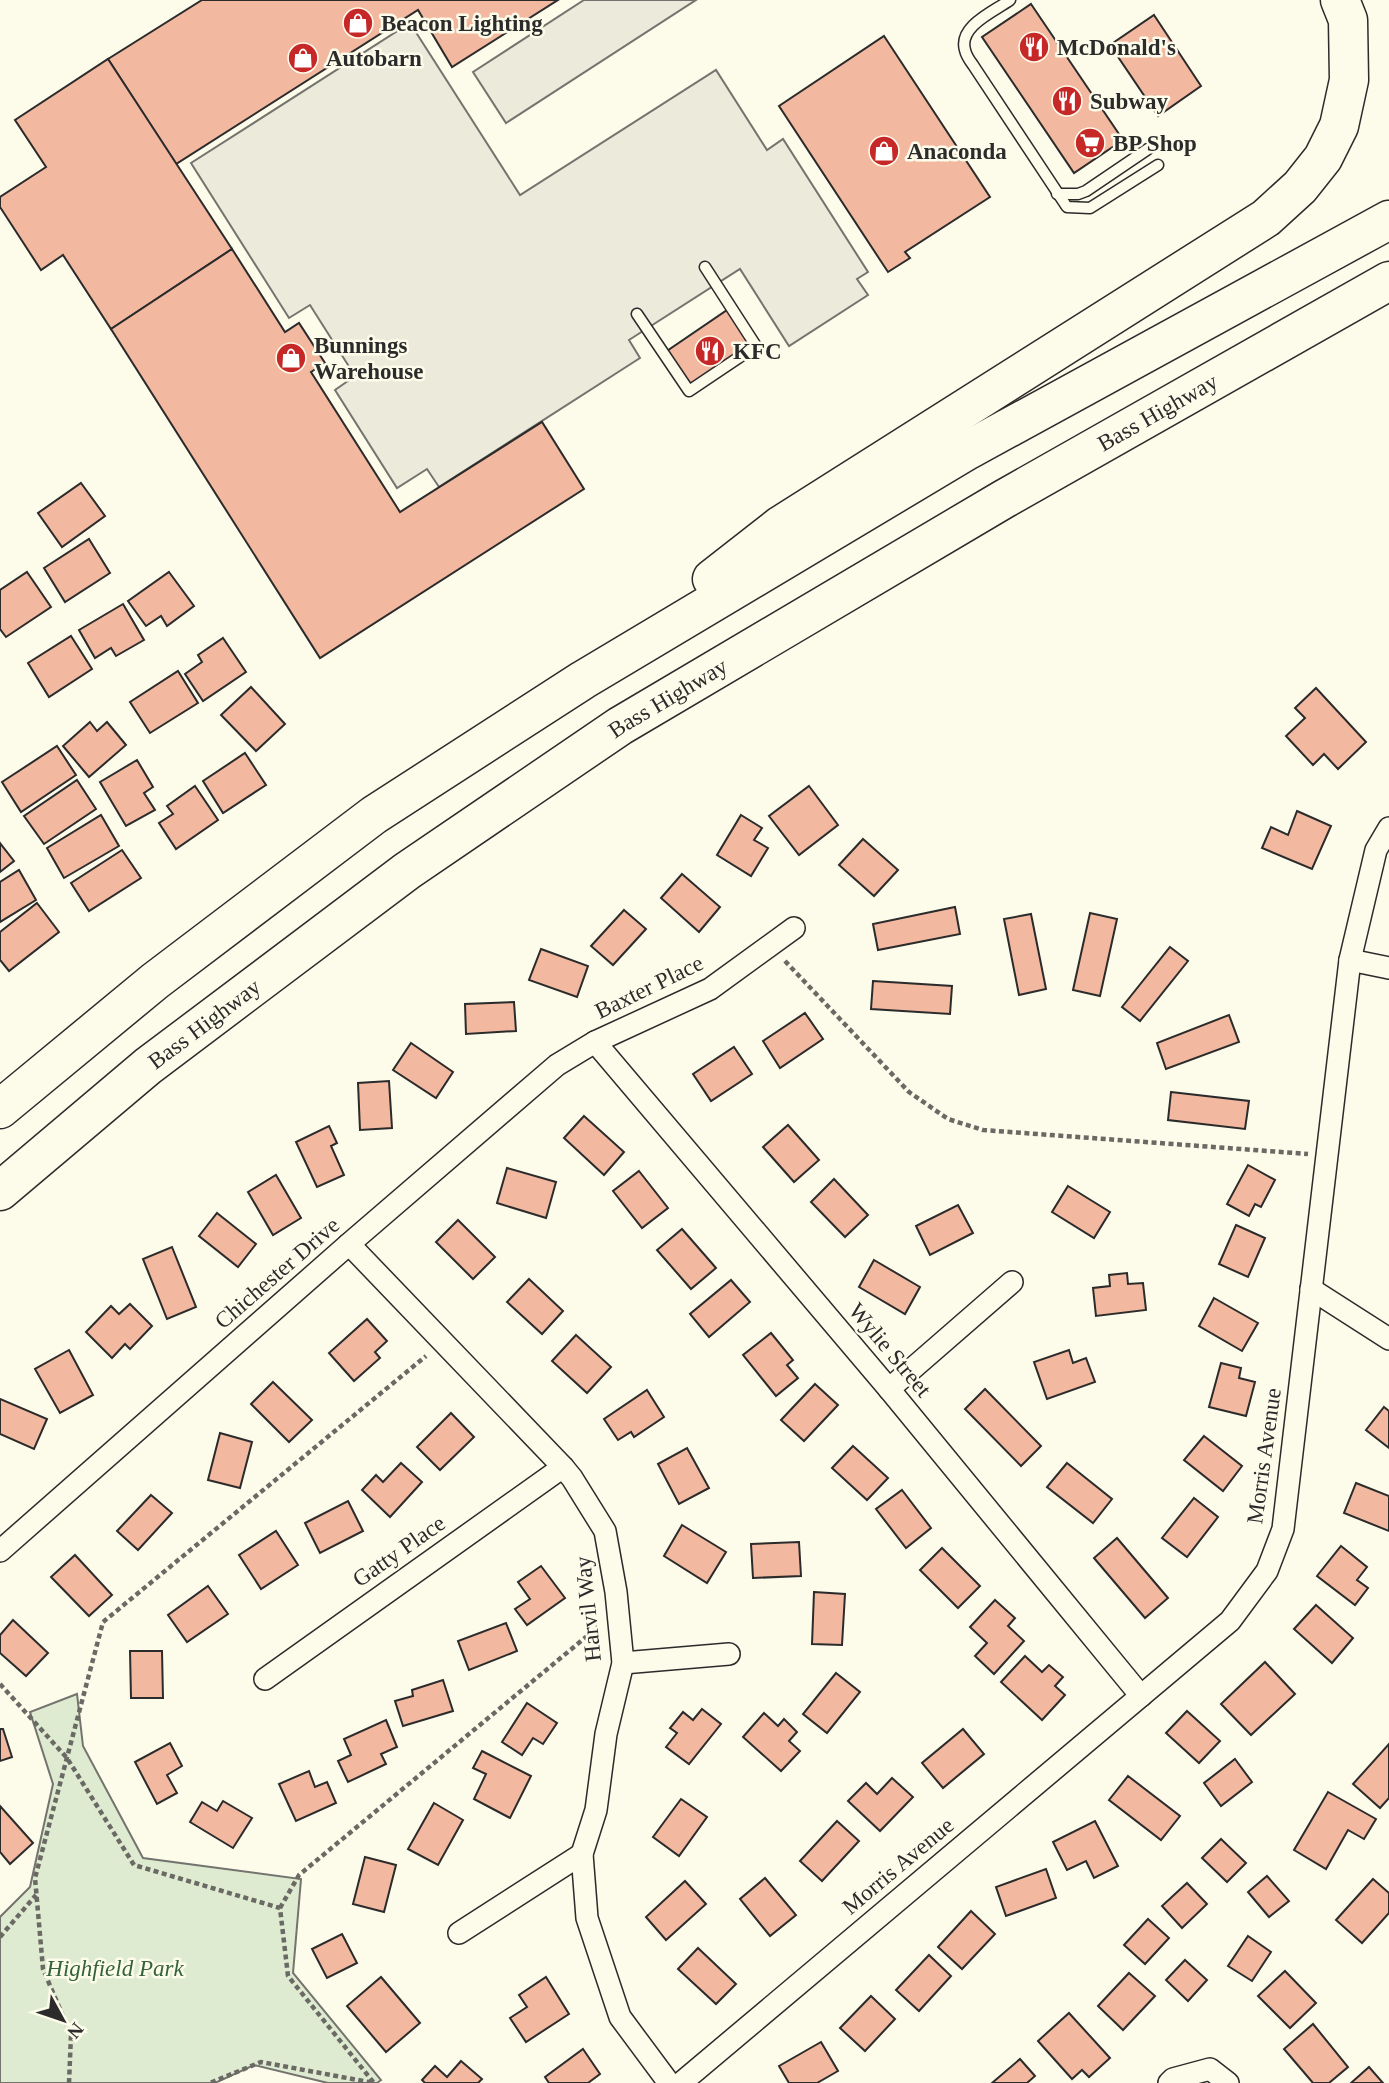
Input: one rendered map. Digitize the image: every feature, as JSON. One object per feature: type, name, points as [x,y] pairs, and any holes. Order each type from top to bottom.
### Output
[{"type":"highway","points":[[583,680],[781,525],[1266,218],[1300,187],[1323,158],[1339,126],[1349,80],[1348,20],[1340,0]]},
{"type":"highway","points":[[0,1110],[155,981],[374,815],[583,680],[968,450],[1389,220]]},
{"type":"highway","name":"Bass Highway","points":[[0,1191],[148,1066],[407,871],[620,726],[1004,499],[1389,281]]},
{"type":"street","name":"Morris Avenue","points":[[681,2083],[1230,1620],[1266,1571],[1283,1529],[1350,960],[1376,850],[1389,828]]},
{"type":"street","name":"Baxter Place","points":[[595,1042],[710,989],[794,928]]},
{"type":"street","points":[[1350,960],[1389,968]]},
{"type":"street","name":"Chichester Drive","points":[[0,1551],[557,1065],[595,1042]]},
{"type":"street","name":"Wylie Street","points":[[595,1042],[888,1389],[1141,1696]]},
{"type":"street","name":"Harvil Way","points":[[349,1244],[563,1467],[605,1531],[623,1662],[606,1734],[596,1810],[582,1854],[587,1918],[620,2017],[669,2083]]},
{"type":"street","points":[[888,1389],[1012,1282]]},
{"type":"street","points":[[1311,1289],[1389,1339]]},
{"type":"street","name":"Gatty Place","points":[[265,1678],[563,1467]]},
{"type":"street","points":[[623,1662],[729,1654]]},
{"type":"street","points":[[459,1933],[582,1854]]},
{"type":"street","points":[[1169,2083],[1173,2079],[1210,2069],[1228,2083]]},
{"type":"lane","points":[[1010,0],[971,27],[965,36],[964,49],[1068,207],[1090,208],[1158,165]]},
{"type":"lane","points":[[1058,194],[1086,191],[1148,149]]},
{"type":"lane","points":[[637,314],[689,391],[756,346],[705,267]]},
{"type":"path","points":[[770,945],[909,1093],[948,1119],[983,1130],[1327,1155]]},
{"type":"path","points":[[69,2083],[71,2035],[43,1969],[35,1878],[103,1622],[443,1342]]},
{"type":"path","points":[[374,2083],[288,1976],[280,1908],[299,1875],[618,1611]]},
{"type":"path","points":[[0,1685],[67,1758],[134,1865],[280,1908]]},
{"type":"path","points":[[0,1937],[37,1895]]},
{"type":"path","points":[[210,2083],[261,2062],[374,2083]]},
{"type":"green space","name":"Highfield Park","points":[[77,1694],[83,1746],[143,1858],[301,1879],[293,1973],[381,2080],[377,2083],[328,2083],[254,2065],[215,2083],[0,2083],[0,1917],[30,1887],[53,1784],[30,1712]]},
{"type":"shaded area","points":[[584,0],[696,0],[506,123],[473,72]]},
{"type":"shaded area","points":[[410,23],[520,195],[716,70],[767,150],[783,139],[868,272],[857,279],[868,295],[789,346],[740,269],[629,340],[640,358],[439,487],[427,469],[397,488],[335,390],[355,376],[310,305],[289,318],[191,163]]},
{"type":"building","points":[[202,0],[558,0],[452,67],[418,10],[176,164],[108,59]]},
{"type":"building","points":[[1031,4],[1123,140],[1074,173],[982,37]]},
{"type":"building","points":[[1154,15],[1201,86],[1158,116],[1110,45]]},
{"type":"building","name":"Anaconda","points":[[884,36],[990,197],[905,252],[910,258],[888,272],[779,106]]},
{"type":"building","points":[[108,59],[232,249],[111,329],[63,255],[41,270],[0,207],[0,197],[46,167],[15,120]]},
{"type":"building","points":[[232,249],[285,332],[299,323],[325,363],[311,372],[400,512],[542,422],[584,489],[320,658],[111,329]]},
{"type":"building","name":"KFC","points":[[733,306],[760,346],[688,395],[661,355]]},
{"type":"building","points":[[81,483],[105,516],[62,547],[38,513]]},
{"type":"building","points":[[89,539],[110,573],[65,602],[44,568]]},
{"type":"building","points":[[27,572],[51,607],[6,637],[0,629],[0,590]]},
{"type":"building","points":[[169,572],[194,606],[167,626],[161,616],[146,626],[128,601]]},
{"type":"building","points":[[123,604],[144,640],[116,656],[111,648],[95,658],[79,630]]},
{"type":"building","points":[[71,636],[92,669],[49,697],[28,663]]},
{"type":"building","points":[[223,638],[246,672],[203,701],[185,674],[202,662],[198,655]]},
{"type":"building","points":[[178,671],[198,703],[150,733],[130,702]]},
{"type":"building","points":[[251,687],[285,724],[256,751],[221,715]]},
{"type":"building","points":[[1316,688],[1366,742],[1338,769],[1324,754],[1313,765],[1286,736],[1305,718],[1295,708]]},
{"type":"building","points":[[90,722],[97,731],[107,722],[126,745],[89,777],[63,746]]},
{"type":"building","points":[[57,746],[76,775],[21,812],[2,782]]},
{"type":"building","points":[[245,753],[266,785],[223,813],[203,781]]},
{"type":"building","points":[[137,760],[153,787],[144,793],[155,810],[126,826],[100,782]]},
{"type":"building","points":[[77,780],[96,809],[44,844],[24,816]]},
{"type":"building","points":[[195,786],[218,820],[176,849],[159,823],[173,814],[167,806]]},
{"type":"building","points":[[809,786],[838,825],[799,855],[769,816]]},
{"type":"building","points":[[1297,811],[1331,826],[1312,869],[1262,848],[1271,827],[1288,835]]},
{"type":"building","points":[[101,815],[119,846],[64,878],[47,848]]},
{"type":"building","points":[[741,815],[762,828],[754,840],[768,848],[751,876],[717,855]]},
{"type":"building","points":[[863,839],[898,870],[874,896],[839,865]]},
{"type":"building","points":[[0,843],[14,861],[0,872]]},
{"type":"building","points":[[122,850],[141,878],[89,911],[71,883]]},
{"type":"building","points":[[19,870],[36,900],[0,922],[0,882]]},
{"type":"building","points":[[682,874],[720,907],[699,932],[661,898]]},
{"type":"building","points":[[37,903],[59,932],[9,971],[0,960],[0,932]]},
{"type":"building","points":[[955,907],[960,934],[878,950],[873,924]]},
{"type":"building","points":[[624,910],[646,929],[613,965],[591,946]]},
{"type":"building","points":[[1090,913],[1117,919],[1100,996],[1073,990]]},
{"type":"building","points":[[1031,914],[1046,989],[1019,995],[1004,919]]},
{"type":"building","points":[[1170,947],[1188,961],[1140,1021],[1122,1007]]},
{"type":"building","points":[[541,949],[588,966],[577,997],[529,980]]},
{"type":"building","points":[[873,981],[952,986],[950,1014],[871,1009]]},
{"type":"building","points":[[514,1002],[516,1031],[466,1034],[465,1004]]},
{"type":"building","points":[[805,1013],[823,1039],[780,1068],[763,1041]]},
{"type":"building","points":[[1229,1015],[1239,1042],[1166,1069],[1157,1043]]},
{"type":"building","points":[[411,1043],[453,1072],[436,1098],[393,1070]]},
{"type":"building","points":[[734,1047],[752,1074],[711,1101],[693,1074]]},
{"type":"building","points":[[389,1081],[392,1128],[360,1130],[358,1083]]},
{"type":"building","points":[[1171,1092],[1249,1101],[1245,1129],[1168,1120]]},
{"type":"building","points":[[584,1116],[624,1152],[604,1175],[564,1138]]},
{"type":"building","points":[[788,1125],[819,1160],[794,1182],[763,1147]]},
{"type":"building","points":[[329,1126],[337,1143],[331,1146],[344,1175],[317,1187],[296,1142]]},
{"type":"building","points":[[1248,1165],[1275,1180],[1261,1207],[1255,1204],[1249,1216],[1227,1204]]},
{"type":"building","points":[[507,1168],[556,1182],[546,1218],[497,1203]]},
{"type":"building","points":[[639,1171],[668,1208],[642,1228],[613,1191]]},
{"type":"building","points":[[276,1175],[301,1218],[273,1235],[248,1192]]},
{"type":"building","points":[[834,1179],[868,1215],[845,1237],[811,1202]]},
{"type":"building","points":[[1068,1186],[1110,1212],[1094,1238],[1052,1212]]},
{"type":"building","points":[[958,1205],[973,1233],[930,1255],[916,1226]]},
{"type":"building","points":[[217,1213],[256,1244],[238,1267],[199,1236]]},
{"type":"building","points":[[458,1220],[495,1257],[473,1279],[436,1242]]},
{"type":"building","points":[[1236,1225],[1265,1238],[1248,1277],[1219,1264]]},
{"type":"building","points":[[682,1229],[716,1268],[691,1289],[657,1250]]},
{"type":"building","points":[[172,1247],[196,1307],[167,1319],[143,1259]]},
{"type":"building","points":[[874,1260],[920,1287],[905,1314],[859,1287]]},
{"type":"building","points":[[1127,1273],[1128,1284],[1143,1283],[1146,1310],[1096,1316],[1093,1288],[1110,1286],[1109,1275]]},
{"type":"building","points":[[529,1279],[563,1311],[542,1334],[507,1302]]},
{"type":"building","points":[[731,1280],[750,1302],[709,1337],[690,1314]]},
{"type":"building","points":[[1214,1298],[1258,1323],[1242,1351],[1199,1326]]},
{"type":"building","points":[[130,1304],[152,1326],[130,1349],[125,1344],[112,1358],[86,1332],[111,1306],[119,1314]]},
{"type":"building","points":[[367,1319],[387,1341],[375,1352],[380,1358],[354,1381],[329,1353]]},
{"type":"building","points":[[771,1333],[793,1360],[787,1365],[798,1378],[776,1396],[743,1355]]},
{"type":"building","points":[[576,1335],[611,1367],[587,1393],[552,1361]]},
{"type":"building","points":[[69,1350],[93,1395],[60,1413],[35,1369]]},
{"type":"building","points":[[1069,1350],[1073,1363],[1086,1358],[1095,1382],[1047,1399],[1034,1362]]},
{"type":"building","points":[[1221,1363],[1241,1368],[1239,1378],[1255,1382],[1246,1416],[1209,1407]]},
{"type":"building","points":[[273,1382],[312,1420],[289,1442],[251,1404]]},
{"type":"building","points":[[815,1384],[838,1405],[804,1441],[781,1420]]},
{"type":"building","points":[[985,1389],[1041,1446],[1021,1466],[965,1409]]},
{"type":"building","points":[[647,1390],[664,1417],[634,1437],[631,1432],[618,1440],[604,1419]]},
{"type":"building","points":[[0,1399],[47,1419],[34,1449],[0,1434]]},
{"type":"building","points":[[1384,1407],[1389,1411],[1389,1448],[1366,1430]]},
{"type":"building","points":[[451,1413],[474,1437],[440,1470],[417,1447]]},
{"type":"building","points":[[220,1433],[252,1442],[240,1488],[208,1480]]},
{"type":"building","points":[[1204,1436],[1242,1466],[1223,1491],[1184,1460]]},
{"type":"building","points":[[853,1446],[888,1478],[867,1500],[832,1468]]},
{"type":"building","points":[[687,1448],[709,1488],[679,1504],[658,1464]]},
{"type":"building","points":[[401,1463],[422,1482],[390,1517],[362,1490],[376,1475],[383,1482]]},
{"type":"building","points":[[1067,1463],[1112,1499],[1093,1523],[1047,1487]]},
{"type":"building","points":[[1356,1483],[1389,1496],[1389,1531],[1344,1513]]},
{"type":"building","points":[[902,1490],[931,1528],[906,1548],[876,1509]]},
{"type":"building","points":[[151,1495],[172,1513],[138,1550],[117,1531]]},
{"type":"building","points":[[1194,1498],[1218,1517],[1187,1557],[1162,1538]]},
{"type":"building","points":[[348,1501],[363,1531],[320,1553],[305,1523]]},
{"type":"building","points":[[682,1525],[726,1552],[707,1583],[664,1556]]},
{"type":"building","points":[[276,1531],[298,1565],[261,1589],[239,1555]]},
{"type":"building","points":[[1117,1538],[1168,1598],[1145,1618],[1094,1558]]},
{"type":"building","points":[[799,1542],[801,1576],[753,1578],[751,1544]]},
{"type":"building","points":[[1341,1546],[1367,1567],[1357,1580],[1368,1588],[1355,1605],[1317,1576]]},
{"type":"building","points":[[942,1548],[980,1586],[958,1608],[920,1570]]},
{"type":"building","points":[[75,1555],[112,1595],[89,1616],[51,1577]]},
{"type":"building","points":[[541,1566],[565,1598],[527,1625],[515,1609],[530,1599],[518,1582]]},
{"type":"building","points":[[208,1586],[228,1614],[187,1642],[168,1615]]},
{"type":"building","points":[[814,1592],[845,1594],[842,1645],[812,1644]]},
{"type":"building","points":[[995,1600],[1015,1618],[1008,1626],[1024,1641],[994,1674],[975,1656],[987,1643],[970,1627]]},
{"type":"building","points":[[1316,1605],[1353,1638],[1332,1663],[1294,1629]]},
{"type":"building","points":[[13,1620],[48,1653],[26,1676],[0,1653],[0,1635]]},
{"type":"building","points":[[506,1623],[517,1651],[469,1670],[458,1641]]},
{"type":"building","points":[[130,1651],[162,1651],[163,1698],[131,1698]]},
{"type":"building","points":[[1025,1656],[1042,1672],[1049,1665],[1063,1677],[1055,1686],[1065,1695],[1042,1720],[1001,1682]]},
{"type":"building","points":[[1265,1662],[1295,1694],[1251,1735],[1221,1704]]},
{"type":"building","points":[[836,1673],[860,1692],[827,1733],[803,1714]]},
{"type":"building","points":[[443,1680],[453,1711],[403,1726],[395,1701],[413,1696],[412,1690]]},
{"type":"building","points":[[527,1703],[557,1723],[543,1744],[533,1738],[522,1755],[502,1742]]},
{"type":"building","points":[[702,1709],[721,1724],[689,1764],[666,1747],[677,1733],[670,1728],[683,1712],[693,1720]]},
{"type":"building","points":[[1187,1711],[1220,1741],[1199,1763],[1166,1733]]},
{"type":"building","points":[[764,1713],[778,1726],[784,1719],[797,1732],[789,1741],[800,1751],[781,1771],[743,1737]]},
{"type":"building","points":[[386,1720],[397,1747],[381,1754],[386,1764],[348,1782],[338,1761],[351,1755],[344,1739]]},
{"type":"building","points":[[0,1729],[3,1729],[12,1757],[0,1761]]},
{"type":"building","points":[[963,1729],[984,1754],[943,1788],[922,1763]]},
{"type":"building","points":[[170,1743],[182,1766],[167,1775],[177,1793],[157,1804],[135,1762]]},
{"type":"building","points":[[1389,1744],[1389,1798],[1380,1808],[1353,1784]]},
{"type":"building","points":[[482,1751],[531,1776],[510,1818],[474,1799],[486,1774],[473,1768]]},
{"type":"building","points":[[1235,1759],[1252,1782],[1221,1806],[1204,1783]]},
{"type":"building","points":[[309,1771],[315,1787],[327,1782],[336,1803],[296,1821],[279,1784]]},
{"type":"building","points":[[1128,1776],[1180,1816],[1161,1840],[1109,1800]]},
{"type":"building","points":[[892,1778],[913,1797],[880,1831],[848,1801],[866,1783],[877,1794]]},
{"type":"building","points":[[1328,1792],[1376,1819],[1364,1839],[1348,1830],[1326,1869],[1294,1850]]},
{"type":"building","points":[[681,1799],[707,1817],[679,1856],[653,1837]]},
{"type":"building","points":[[223,1801],[252,1818],[233,1848],[190,1822],[202,1802],[217,1811]]},
{"type":"building","points":[[434,1803],[463,1820],[438,1865],[408,1849]]},
{"type":"building","points":[[0,1806],[33,1843],[10,1864],[0,1852]]},
{"type":"building","points":[[837,1821],[859,1841],[822,1881],[800,1861]]},
{"type":"building","points":[[1095,1821],[1118,1866],[1094,1878],[1086,1861],[1067,1870],[1053,1842]]},
{"type":"building","points":[[1221,1839],[1246,1863],[1227,1882],[1202,1858]]},
{"type":"building","points":[[365,1857],[396,1865],[384,1912],[353,1904]]},
{"type":"building","points":[[1046,1869],[1056,1898],[1006,1916],[996,1887]]},
{"type":"building","points":[[1267,1876],[1289,1901],[1269,1917],[1248,1892]]},
{"type":"building","points":[[765,1878],[796,1915],[770,1936],[740,1899]]},
{"type":"building","points":[[1373,1879],[1389,1893],[1389,1913],[1362,1943],[1336,1920]]},
{"type":"building","points":[[685,1881],[706,1904],[666,1940],[646,1917]]},
{"type":"building","points":[[1187,1883],[1207,1904],[1182,1928],[1162,1906]]},
{"type":"building","points":[[971,1911],[995,1934],[962,1969],[938,1947]]},
{"type":"building","points":[[1148,1919],[1169,1938],[1145,1964],[1124,1945]]},
{"type":"building","points":[[342,1934],[357,1963],[327,1978],[312,1949]]},
{"type":"building","points":[[1248,1936],[1271,1952],[1252,1981],[1228,1966]]},
{"type":"building","points":[[698,1948],[736,1984],[716,2004],[678,1969]]},
{"type":"building","points":[[929,1955],[951,1976],[919,2011],[896,1990]]},
{"type":"building","points":[[1185,1960],[1207,1980],[1188,2001],[1166,1980]]},
{"type":"building","points":[[1285,1971],[1316,2003],[1290,2028],[1258,1996]]},
{"type":"building","points":[[1129,1973],[1155,1996],[1123,2030],[1098,2006]]},
{"type":"building","points":[[381,1977],[420,2023],[386,2052],[347,2006]]},
{"type":"building","points":[[546,1977],[569,2014],[526,2042],[510,2018],[527,2007],[519,1995]]},
{"type":"building","points":[[871,1996],[895,2019],[865,2051],[840,2028]]},
{"type":"building","points":[[1069,2013],[1110,2058],[1089,2077],[1082,2070],[1072,2079],[1038,2041]]},
{"type":"building","points":[[1313,2024],[1348,2067],[1329,2083],[1313,2083],[1284,2049]]},
{"type":"building","points":[[821,2042],[838,2071],[817,2083],[789,2083],[779,2066]]},
{"type":"building","points":[[583,2049],[600,2074],[588,2083],[549,2083],[545,2077]]},
{"type":"building","points":[[1020,2059],[1035,2076],[1027,2083],[992,2083]]},
{"type":"building","points":[[461,2061],[482,2079],[478,2083],[425,2083],[422,2080],[435,2066],[447,2077]]},
{"type":"building","points":[[1369,2067],[1383,2083],[1351,2083]]},
{"type":"place","name":"Beacon Lighting","points":[[358,23]]},
{"type":"place","name":"McDonald's","points":[[1034,47]]},
{"type":"place","name":"Autobarn","points":[[303,58]]},
{"type":"place","name":"Subway","points":[[1067,101]]},
{"type":"place","name":"BP Shop","points":[[1090,143]]},
{"type":"place","name":"Anaconda","points":[[884,151]]},
{"type":"place","name":"KFC","points":[[710,351]]},
{"type":"place","name":"Bunnings Warehouse","points":[[291,358]]}]
